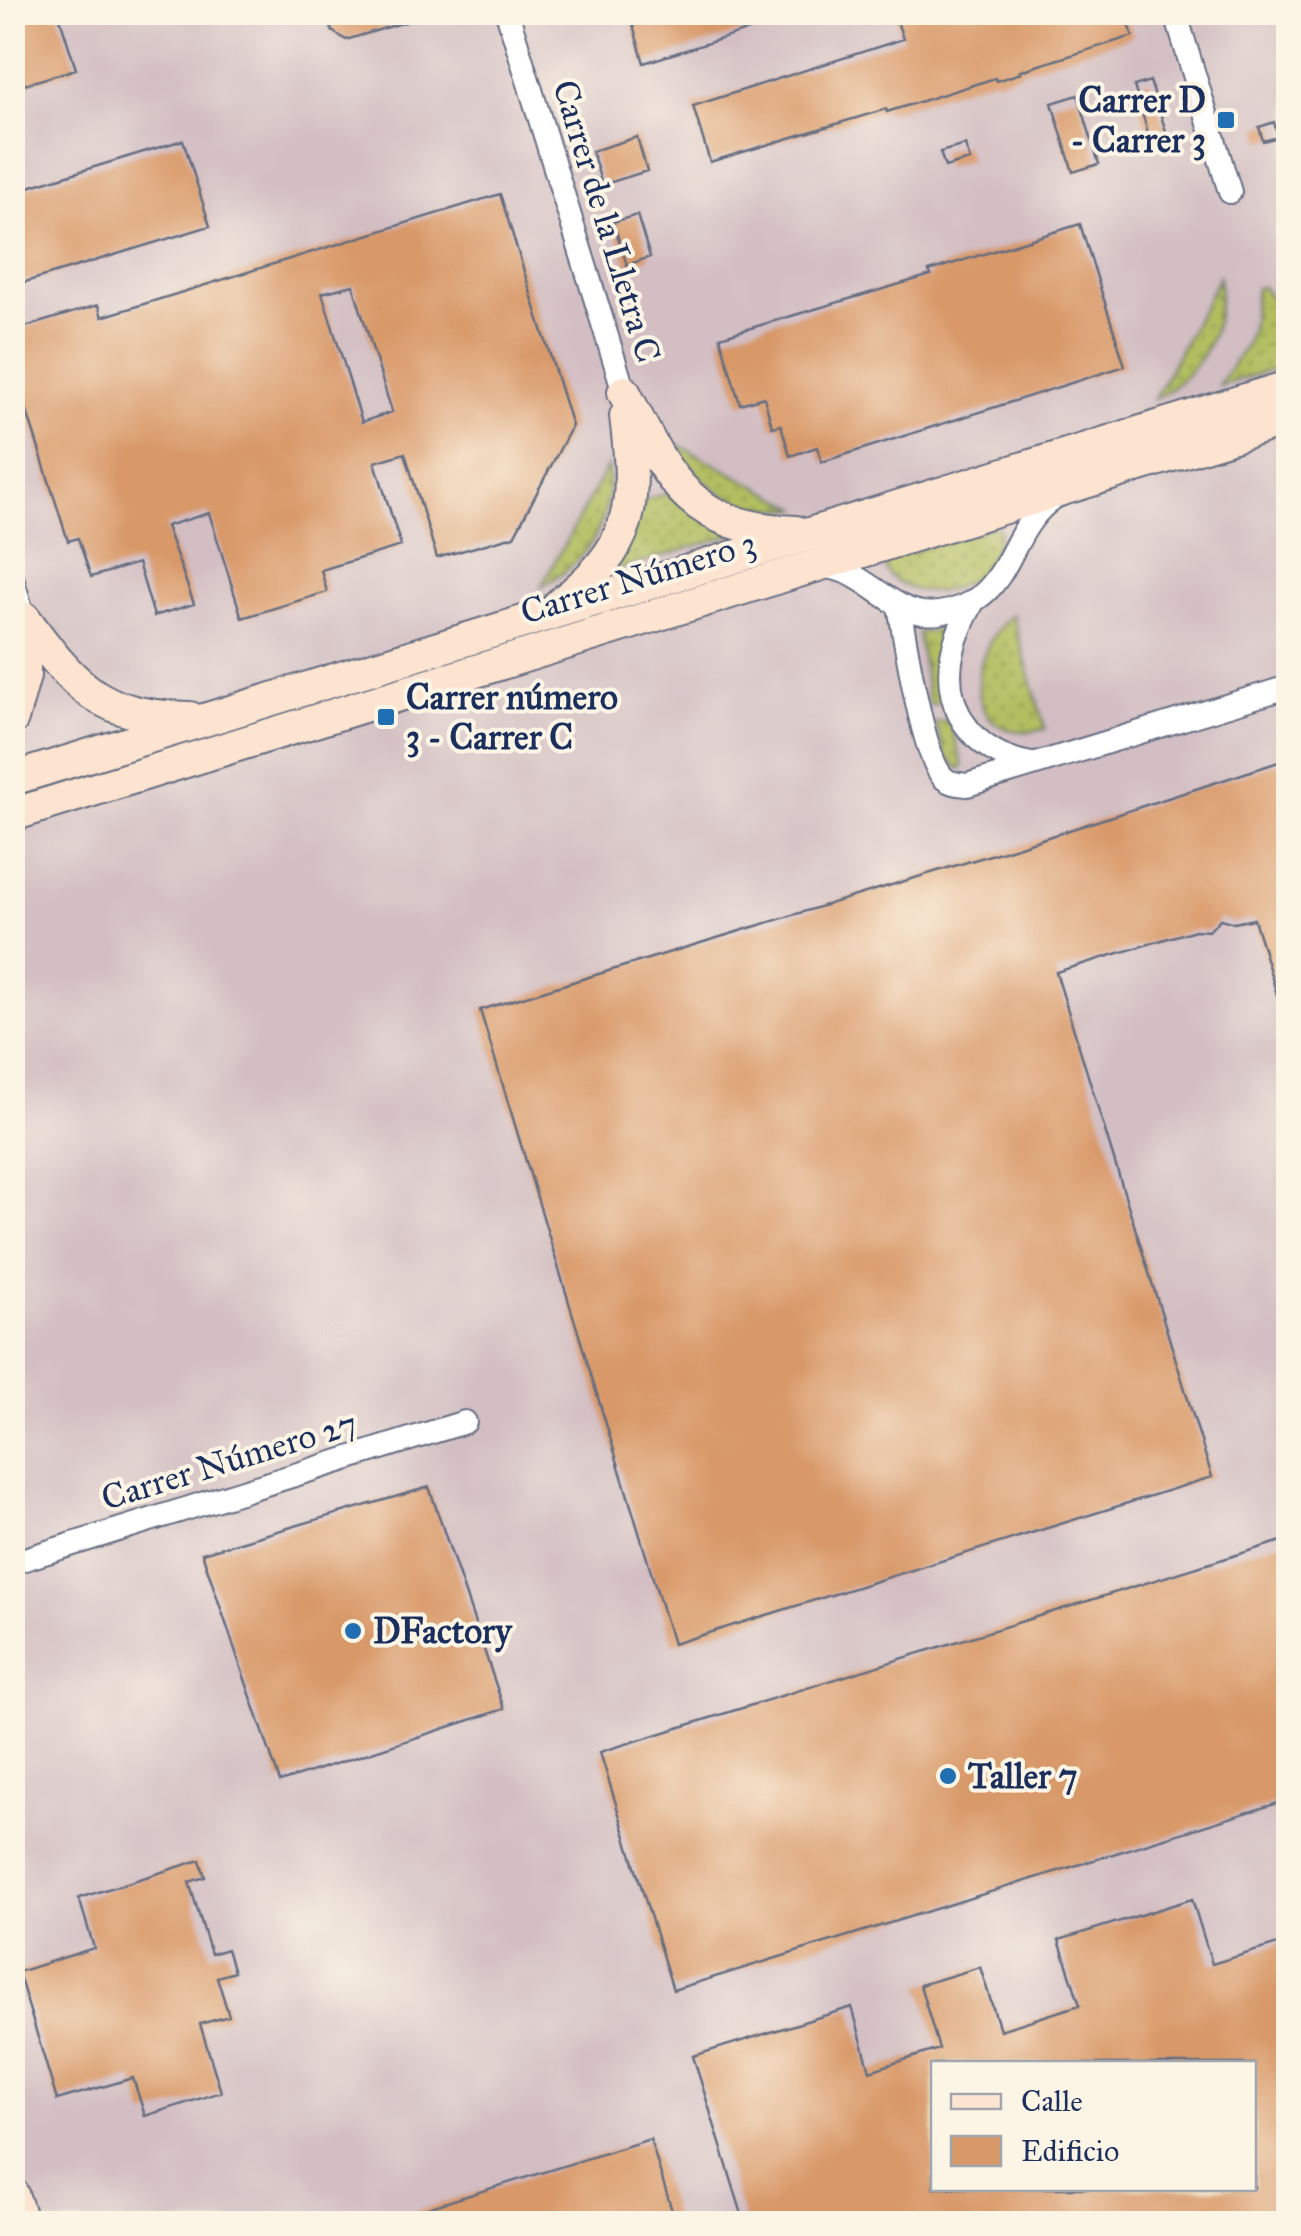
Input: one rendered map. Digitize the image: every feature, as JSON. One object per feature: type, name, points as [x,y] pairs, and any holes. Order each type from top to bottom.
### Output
[{"type":"main road","name":"Carrer Número 3","points":[[12,779],[1288,387]]},
{"type":"main road","points":[[624,392],[668,474],[698,505],[720,518],[766,531],[814,532]]},
{"type":"main road","points":[[546,615],[594,574],[622,536],[628,519],[634,474],[624,392]]},
{"type":"main road","name":"Carrer Número 3","points":[[12,815],[1288,419]]},
{"type":"main road","points":[[24,618],[66,673],[94,696],[155,717],[215,718]]},
{"type":"main road","points":[[12,719],[24,676],[24,618]]},
{"type":"main road","points":[[12,2194],[22,2224]]},
{"type":"street","name":"Carrer de la Lletra C","points":[[506,12],[624,392]]},
{"type":"street","points":[[1175,12],[1230,192]]},
{"type":"street","points":[[807,567],[831,566],[856,575],[899,606],[936,614],[974,600],[991,587],[1009,565],[1023,530],[1035,514],[1051,499],[1081,483]]},
{"type":"street","points":[[12,578],[24,618]]},
{"type":"street","points":[[974,600],[954,644],[951,692],[959,717],[996,755],[1035,765]]},
{"type":"street","points":[[899,606],[917,701],[938,770],[944,779],[967,784],[1288,686]]},
{"type":"street","name":"Carrer Número 27","points":[[12,1564],[466,1422]]},
{"type":"shaded area","points":[[12,13],[1288,13],[1288,2223],[13,2223]]},
{"type":"green space","points":[[1219,277],[1217,315],[1206,348],[1185,376],[1154,399]]},
{"type":"green space","points":[[1262,287],[1288,319],[1288,365],[1218,386],[1245,346],[1256,288]]},
{"type":"green space","points":[[677,444],[798,508],[760,507],[726,496],[698,475]]},
{"type":"green space","points":[[608,465],[607,504],[595,537],[573,564],[541,587]]},
{"type":"green space","points":[[666,494],[732,535],[608,573],[645,499]]},
{"type":"green space","points":[[993,526],[1000,530],[989,559],[980,571],[955,587],[926,592],[910,588],[895,581],[885,568],[888,559]]},
{"type":"green space","points":[[1012,614],[1045,729],[1018,731],[998,725],[986,712],[979,694],[985,652],[996,631]]},
{"type":"green space","points":[[941,630],[938,669],[943,701],[929,705],[918,633]]},
{"type":"green space","points":[[949,720],[963,766],[960,769],[946,757],[935,723]]},
{"type":"building","points":[[58,12],[76,69],[23,85],[12,50],[12,15]]},
{"type":"building","points":[[327,12],[425,12],[425,16],[346,40],[332,31]]},
{"type":"building","points":[[629,12],[794,12],[795,16],[644,63]]},
{"type":"building","points":[[894,12],[1125,12],[1133,36],[996,81],[995,78],[710,162],[693,106],[903,39]]},
{"type":"building","points":[[1150,81],[1169,141],[1152,146],[1134,86]]},
{"type":"building","points":[[1078,95],[1099,164],[1073,172],[1052,103]]},
{"type":"building","points":[[1274,122],[1278,137],[1263,141],[1259,127]]},
{"type":"building","points":[[637,137],[647,171],[602,185],[592,151]]},
{"type":"building","points":[[183,140],[210,226],[12,286],[12,192]]},
{"type":"building","points":[[965,145],[970,160],[945,167],[940,152]]},
{"type":"building","points":[[500,194],[572,426],[514,536],[437,558],[405,453],[375,462],[401,546],[321,570],[327,592],[242,618],[209,513],[166,526],[194,604],[154,616],[138,563],[91,577],[78,538],[68,541],[12,364],[12,344],[22,341],[18,329],[98,305],[102,317]],"holes":[[[353,285],[392,412],[362,422],[322,293]]]},
{"type":"building","points":[[637,215],[650,257],[627,265],[613,222]]},
{"type":"building","points":[[1080,224],[1125,366],[822,462],[817,447],[790,456],[781,425],[772,427],[764,397],[740,404],[720,337],[931,275],[929,271]]},
{"type":"building","points":[[1288,759],[1288,1020],[1285,1021],[1254,919],[1234,923],[1220,919],[1209,931],[1195,930],[1056,972],[1212,1477],[673,1644],[480,1010],[1020,846]]},
{"type":"building","name":"DFactory","points":[[429,1487],[504,1709],[280,1782],[202,1553]]},
{"type":"building","name":"Taller 7","points":[[1288,1539],[1288,1800],[673,1990],[600,1752]]},
{"type":"building","points":[[200,1860],[205,1877],[189,1882],[211,1954],[227,1949],[234,1972],[217,1977],[229,2016],[200,2024],[221,2092],[145,2116],[133,2078],[57,2100],[18,1972],[94,1948],[79,1898]]},
{"type":"building","points":[[1192,1899],[1212,1964],[1288,1941],[1288,2224],[745,2224],[693,2056],[852,2007],[870,2071],[939,2049],[920,1985],[980,1967],[1000,2030],[1080,2005],[1059,1940]]},
{"type":"building","points":[[650,2139],[676,2224],[390,2224],[389,2220]]},
{"type":"place","name":"Carrer D - Carrer 3","points":[[1226,120]]},
{"type":"place","name":"Carrer número 3 - Carrer C","points":[[386,717]]},
{"type":"place","name":"DFactory","points":[[353,1631]]},
{"type":"place","name":"Taller 7","points":[[948,1776]]}]
